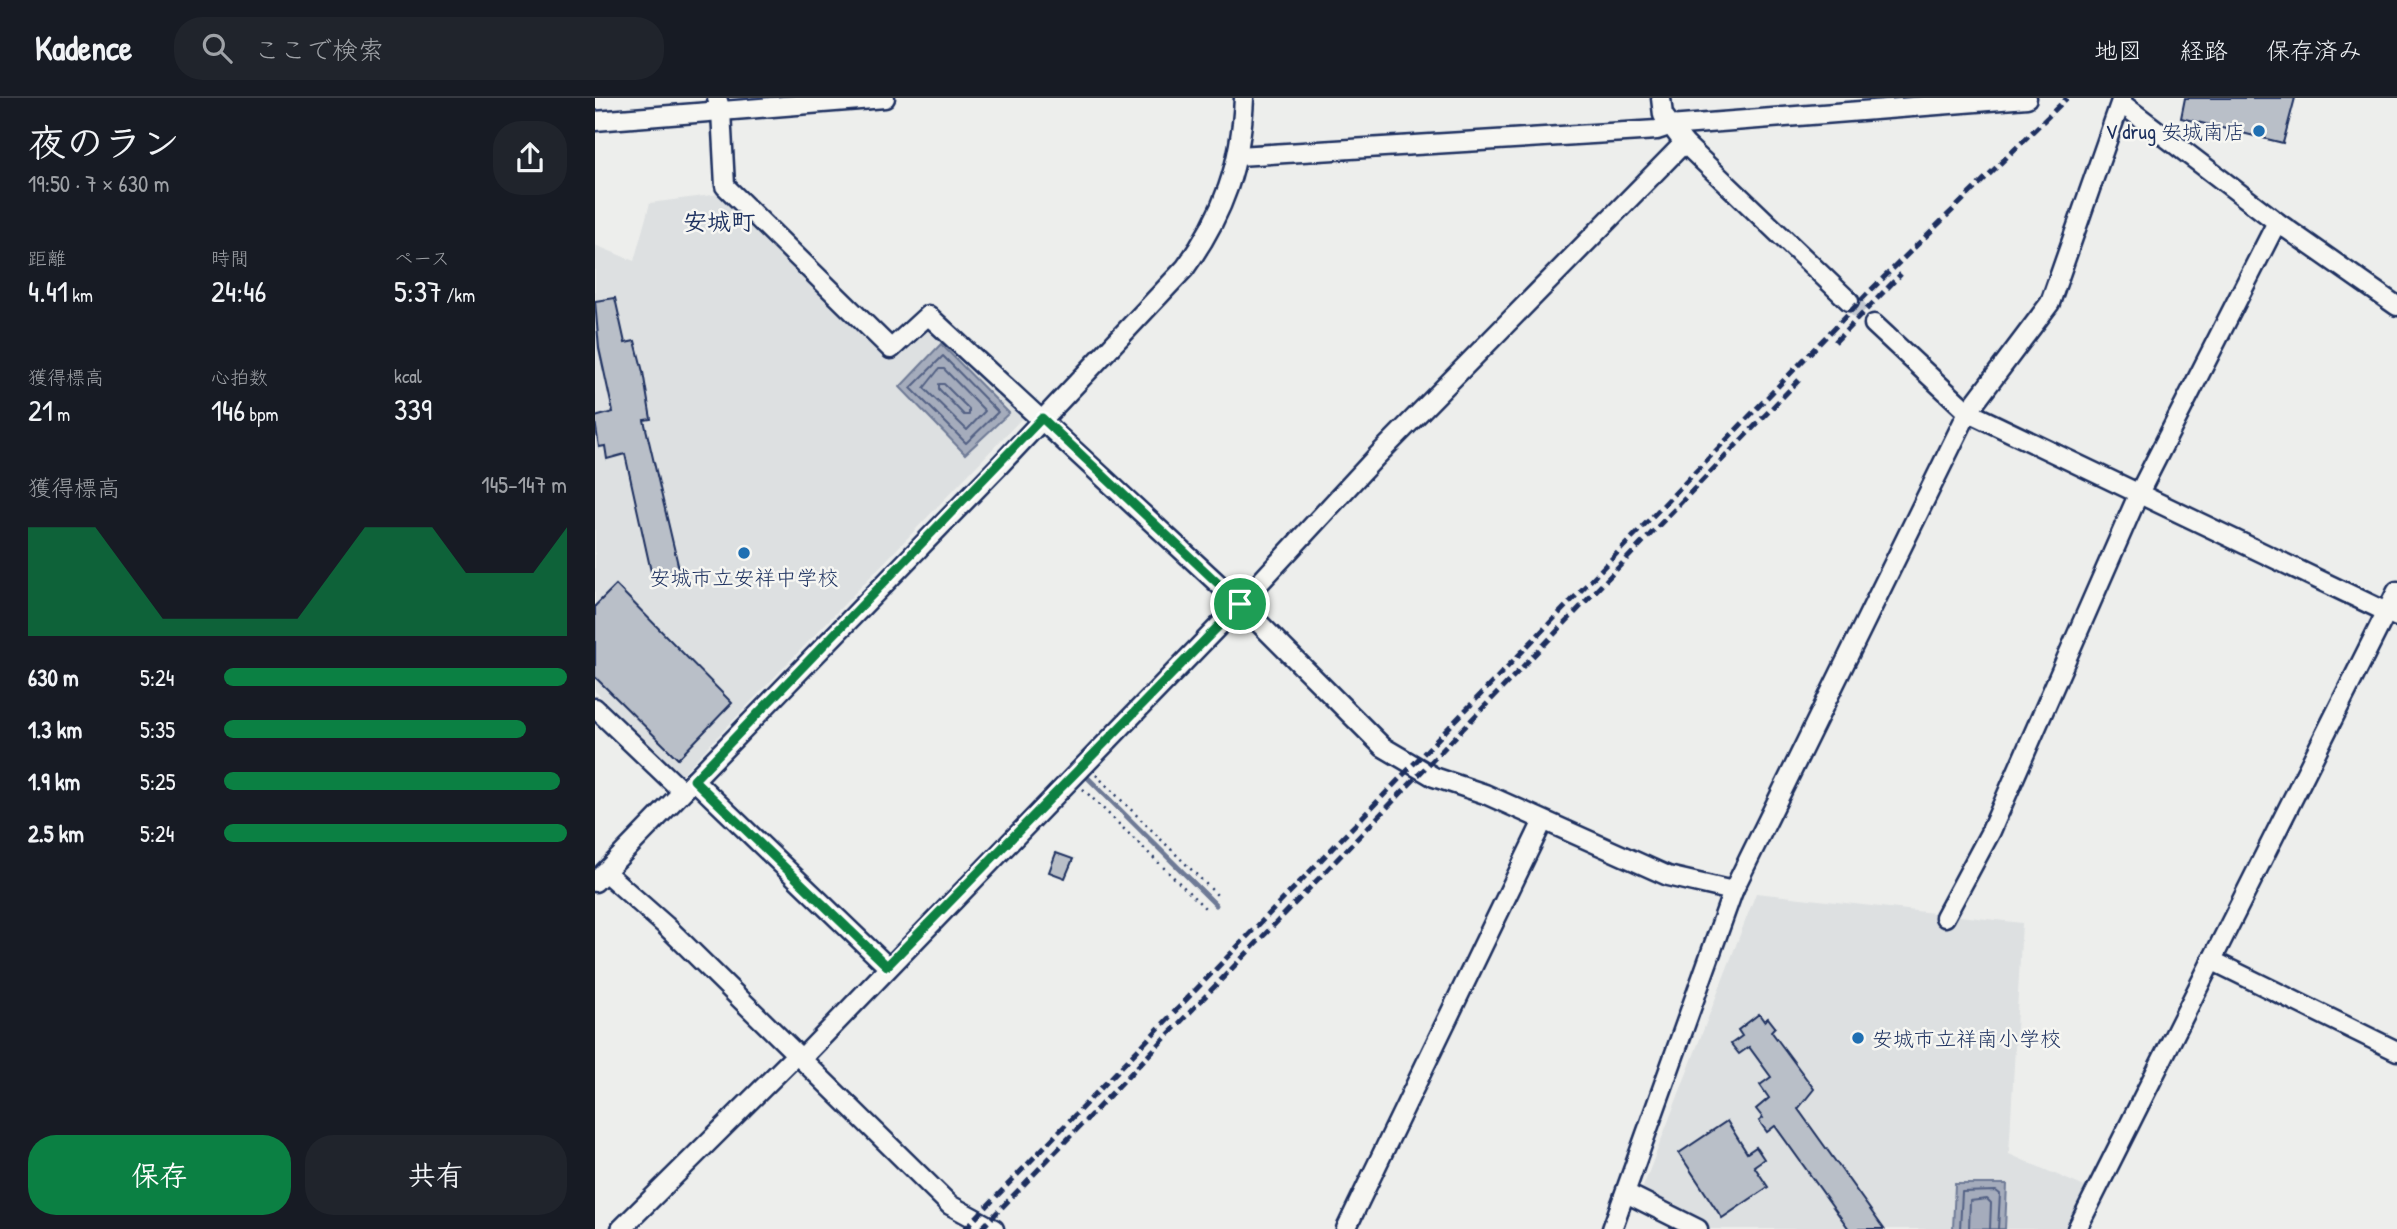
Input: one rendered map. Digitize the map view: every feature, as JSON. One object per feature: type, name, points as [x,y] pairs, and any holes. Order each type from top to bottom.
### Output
[{"type":"street","points":[[595,121],[719,105],[885,98]]},
{"type":"street","points":[[994,1229],[950,1205],[665,925],[600,877],[1185,268],[1207,237],[1238,156],[1244,98]]},
{"type":"street","points":[[1661,98],[1663,115],[1684,143],[1849,302]]},
{"type":"street","points":[[1238,156],[1657,130],[1669,126],[2027,98]]},
{"type":"street","points":[[1612,1229],[1733,891],[1968,412],[2050,303],[2122,100],[2277,222],[2397,306]]},
{"type":"street","points":[[719,105],[725,186],[891,349],[928,314],[1240,604],[1383,747],[1434,777],[1485,794],[1668,876],[1733,891]]},
{"type":"street","points":[[621,1229],[798,1057],[1240,604],[1376,457],[1684,143]]},
{"type":"street","points":[[1945,917],[1991,831],[2138,495],[2277,222]]},
{"type":"street","points":[[1874,324],[1968,412],[2392,614]]},
{"type":"street","points":[[2077,1229],[2211,960],[2392,614],[2397,591]]},
{"type":"street","points":[[595,708],[688,786],[887,966]]},
{"type":"street","points":[[1346,1229],[1543,821]]},
{"type":"street","points":[[2211,960],[2397,1051]]},
{"type":"street","points":[[1626,1193],[1698,1229]]},
{"type":"path","points":[[1084,763],[1218,896]]},
{"type":"path","points":[[1070,777],[1205,908]]},
{"type":"shaded area","name":"安城市立安祥中学校","points":[[727,193],[889,360],[927,325],[1026,414],[680,776],[595,691],[595,245],[634,261],[650,203]]},
{"type":"shaded area","name":"安城市立祥南小学校","points":[[1756,893],[2022,923],[2009,1154],[2087,1188],[2066,1229],[1709,1229],[1640,1195]]},
{"type":"water","points":[[941,344],[1009,413],[965,454],[900,387]]},
{"type":"water","points":[[1955,1184],[2007,1184],[2005,1229],[1953,1229]]},
{"type":"building","name":"V drug 安城南店","points":[[2185,98],[2295,98],[2283,143],[2181,118]]},
{"type":"building","name":"安城市立安祥中学校","points":[[615,298],[625,343],[635,341],[643,372],[651,419],[644,420],[679,569],[652,576],[625,454],[607,459],[605,446],[599,447],[595,421],[595,417],[613,412],[599,348],[595,301]]},
{"type":"building","points":[[616,585],[732,703],[678,759],[595,677],[595,606]]},
{"type":"building","points":[[1056,853],[1073,859],[1065,878],[1049,872]]},
{"type":"building","points":[[1759,1014],[1764,1021],[1768,1018],[1775,1027],[1771,1031],[1814,1089],[1798,1109],[1884,1229],[1849,1229],[1775,1126],[1767,1132],[1759,1121],[1763,1118],[1756,1109],[1769,1098],[1760,1085],[1771,1077],[1749,1047],[1739,1054],[1731,1044],[1742,1036],[1738,1030]]},
{"type":"building","points":[[1727,1121],[1747,1153],[1756,1147],[1764,1159],[1754,1166],[1768,1187],[1722,1218],[1679,1153]]},
{"type":"waterway","points":[[1087,777],[1216,905]]},
{"type":"tunnel","points":[[1849,301],[1874,324]]},
{"type":"railway","points":[[965,1229],[1869,292],[2067,98]]},
{"type":"railway","points":[[1835,342],[1901,274]]},
{"type":"railway","points":[[981,1229],[1799,380]]},
{"type":"place","name":"V drug 安城南店","points":[[2259,131]]},
{"type":"place","name":"安城市立安祥中学校","points":[[744,553]]},
{"type":"place","name":"安城市立祥南小学校","points":[[1858,1038]]},
{"type":"district","name":"安城町","points":[[719,221]]},
{"type":"route","points":[[1042,418],[1240,604],[887,966],[694,780],[998,467],[1042,418]]}]
